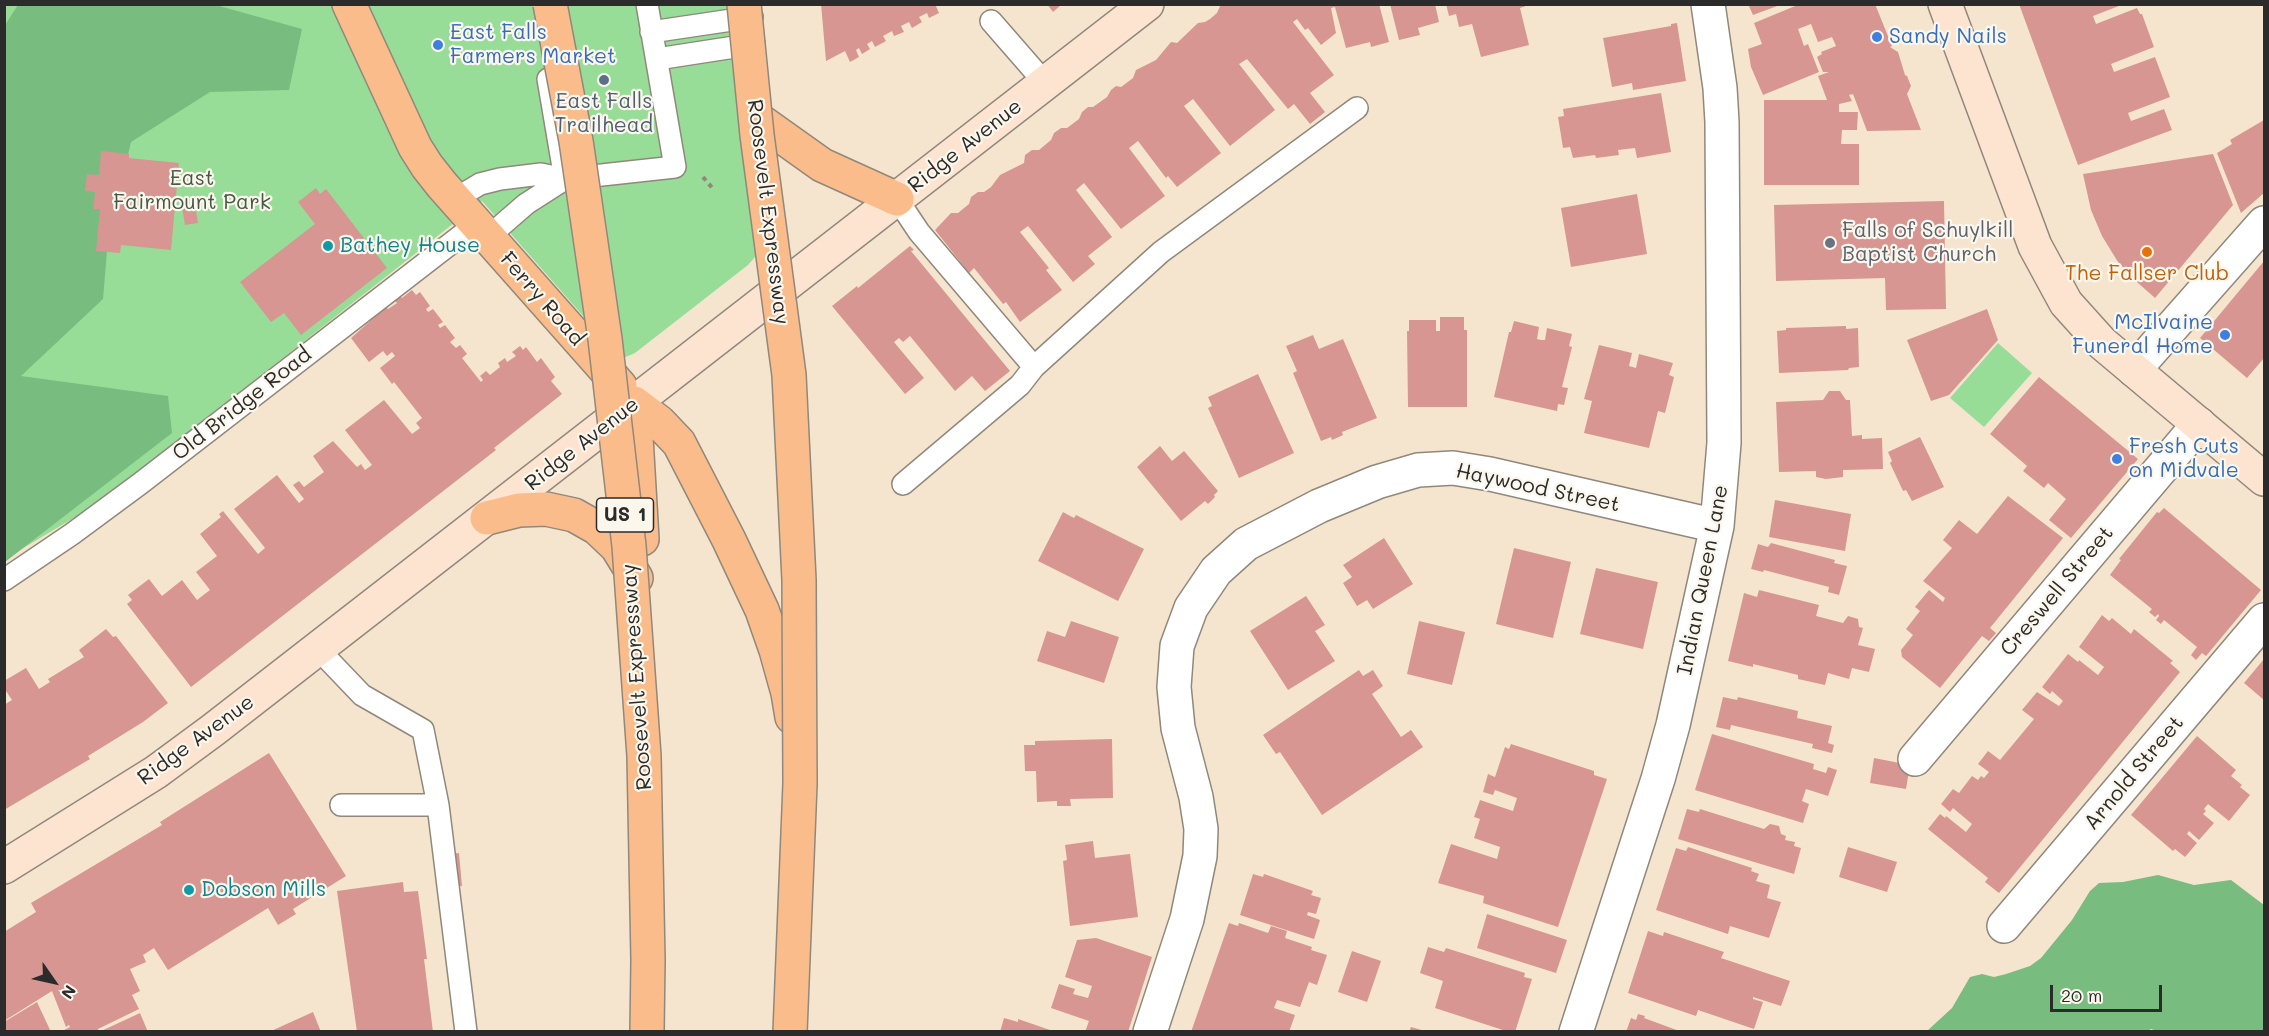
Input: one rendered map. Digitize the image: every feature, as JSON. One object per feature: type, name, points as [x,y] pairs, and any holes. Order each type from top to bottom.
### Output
[{"type":"main road","name":"Ferry Road","points":[[349,4],[415,147],[427,166],[634,403],[659,422],[679,443],[762,610],[788,693],[795,736]]},
{"type":"main road","name":"Roosevelt Expressway","points":[[550,4],[576,141],[602,315],[629,546],[644,756],[647,1032]]},
{"type":"main road","name":"Ridge Avenue","points":[[4,867],[156,772],[778,293],[1147,4]]},
{"type":"main road","points":[[1945,4],[2035,246],[2066,303],[2083,324],[2134,370],[2265,478]]},
{"type":"main road","name":"Roosevelt Expressway","points":[[750,17],[757,135],[789,375],[799,580],[800,784],[790,1032]]},
{"type":"main road","points":[[750,17],[763,123],[792,469],[797,615],[790,1032]]},
{"type":"main road","points":[[763,123],[822,165],[897,199]]},
{"type":"main road","points":[[634,403],[659,836],[660,928],[654,1032]]},
{"type":"main road","points":[[487,518],[519,510],[546,508],[574,515],[597,528],[617,547],[632,569],[645,598]]},
{"type":"street","name":"Indian Queen Lane","points":[[1576,1032],[1673,725],[1717,526],[1724,442],[1722,122],[1720,88],[1708,4]]},
{"type":"street","points":[[2134,370],[2265,223]]},
{"type":"street","name":"Creswell Street","points":[[1915,759],[2199,424]]},
{"type":"street","name":"Haywood Street","points":[[1150,1032],[1187,919],[1200,856],[1201,829],[1196,797],[1178,728],[1174,687],[1178,646],[1191,608],[1197,598],[1216,571],[1246,544],[1319,506],[1377,482],[1418,470],[1453,468],[1490,474],[1717,526]]},
{"type":"street","name":"Arnold Street","points":[[2004,926],[2265,620]]},
{"type":"lane","points":[[535,4],[565,179]]},
{"type":"lane","points":[[454,199],[480,184],[500,179],[541,174],[565,179],[675,167],[647,4]]},
{"type":"lane","points":[[657,59],[750,17]]},
{"type":"lane","points":[[651,32],[750,17]]},
{"type":"lane","points":[[991,21],[1045,82]]},
{"type":"lane","points":[[903,484],[1020,385],[1034,366],[1161,252],[1357,108]]},
{"type":"lane","name":"Old Bridge Road","points":[[4,579],[72,534],[482,230],[565,179]]},
{"type":"lane","points":[[897,199],[919,232],[1034,366]]},
{"type":"lane","points":[[318,649],[362,695],[423,730],[438,805],[466,1032]]},
{"type":"lane","points":[[341,805],[438,805]]},
{"type":"green space","points":[[212,4],[302,29],[289,90],[210,92],[131,142],[108,239],[103,299],[21,376],[168,396],[172,433],[5,562],[5,25],[18,5]]},
{"type":"green space","name":"East Fairmount Park","points":[[4,5],[727,5],[746,142],[757,251],[748,265],[635,353],[621,359],[482,201],[132,477],[82,513],[5,559]]},
{"type":"green space","points":[[1998,343],[2032,373],[1984,427],[1950,398]]},
{"type":"green space","points":[[2158,875],[2194,885],[2231,880],[2264,905],[2264,1031],[2160,1032],[2151,1029],[2146,1032],[1927,1031],[1952,1008],[1970,977],[1982,974],[1994,977],[2006,974],[2030,966],[2041,958],[2072,920],[2090,891],[2099,883],[2123,882]]},
{"type":"building","points":[[821,4],[935,4],[939,13],[929,18],[927,13],[919,17],[922,22],[912,28],[909,22],[901,26],[904,32],[894,36],[892,31],[883,36],[886,41],[875,47],[872,41],[867,44],[870,49],[862,54],[859,48],[856,50],[859,57],[850,62],[845,51],[826,61]]},
{"type":"building","points":[[1047,4],[1062,4],[1053,12]]},
{"type":"building","points":[[1221,4],[1379,4],[1389,42],[1371,47],[1370,42],[1346,48],[1335,7],[1331,8],[1336,33],[1321,45],[1308,28],[1305,30],[1297,19],[1293,22],[1334,75],[1310,93],[1325,112],[1310,124],[1294,104],[1288,109],[1247,59],[1239,64],[1275,110],[1230,146],[1193,99],[1184,106],[1221,153],[1177,187],[1168,176],[1166,178],[1138,141],[1129,148],[1165,196],[1121,229],[1084,183],[1076,190],[1112,237],[1088,256],[1095,264],[1073,282],[1028,226],[1020,232],[1049,268],[1046,270],[1062,290],[1020,322],[1006,302],[1003,304],[974,268],[969,273],[935,230],[951,213],[958,213],[969,204],[971,197],[991,187],[1000,175],[1024,163],[1025,155],[1032,150],[1039,150],[1051,140],[1054,133],[1061,128],[1067,128],[1079,119],[1088,107],[1093,107],[1107,97],[1116,86],[1121,87],[1133,78],[1136,70],[1156,60],[1171,42],[1177,43],[1198,23],[1210,19],[1217,13]]},
{"type":"building","points":[[1390,4],[1435,4],[1439,22],[1418,28],[1420,35],[1399,40]]},
{"type":"building","points":[[1446,4],[1532,4],[1520,8],[1529,45],[1481,57],[1472,24],[1459,27],[1456,14],[1449,16]]},
{"type":"building","points":[[1748,4],[1780,4],[1780,5],[1753,15]]},
{"type":"building","points":[[1800,4],[1875,4],[1892,46],[1890,47],[1898,52],[1911,86],[1907,94],[1921,130],[1867,131],[1853,94],[1849,95],[1852,101],[1839,104],[1839,112],[1858,112],[1857,130],[1842,130],[1841,144],[1859,144],[1859,185],[1764,185],[1764,100],[1827,100],[1818,76],[1829,72],[1823,72],[1817,57],[1822,54],[1821,52],[1836,46],[1832,37],[1818,42],[1811,24],[1798,29],[1804,46],[1808,44],[1819,72],[1763,95],[1751,67],[1748,49],[1762,44],[1754,23]]},
{"type":"building","points":[[2019,4],[2124,4],[2093,16],[2096,24],[2137,8],[2142,14],[2154,47],[2111,64],[2114,72],[2155,57],[2170,97],[2128,113],[2131,121],[2164,109],[2172,130],[2078,165]]},
{"type":"building","points":[[1677,23],[1686,81],[1633,90],[1632,83],[1612,87],[1603,38]]},
{"type":"building","points":[[1661,93],[1671,152],[1637,158],[1635,148],[1618,150],[1619,155],[1573,158],[1570,147],[1563,148],[1558,117],[1564,116],[1563,109]]},
{"type":"building","points":[[2264,120],[2264,193],[2241,213],[2217,153],[2232,144],[2230,140]]},
{"type":"building","points":[[101,151],[129,154],[129,158],[179,163],[171,250],[121,245],[120,253],[96,251],[100,209],[93,209],[95,192],[85,191],[87,174],[99,175]]},
{"type":"building","points":[[2213,154],[2233,205],[2155,298],[2118,262],[2102,236],[2091,210],[2083,174]]},
{"type":"building","name":"Bathey House","points":[[316,188],[320,194],[326,189],[387,268],[301,335],[284,313],[271,322],[240,282],[315,224],[298,202]]},
{"type":"building","points":[[1637,194],[1647,254],[1571,267],[1561,208]]},
{"type":"building","points":[[194,199],[198,223],[185,225],[181,201]]},
{"type":"building","points":[[1944,201],[1946,309],[1886,310],[1885,278],[1776,281],[1774,205]]},
{"type":"building","points":[[910,246],[914,250],[911,251],[1010,371],[985,391],[972,376],[955,391],[910,336],[903,342],[899,338],[894,342],[924,378],[905,394],[832,306]]},
{"type":"building","points":[[2264,261],[2264,358],[2247,378],[2200,338]]},
{"type":"building","points":[[412,290],[416,295],[420,292],[430,306],[426,309],[428,312],[433,309],[443,322],[438,325],[440,328],[445,325],[455,338],[450,342],[456,348],[460,345],[467,354],[462,358],[481,382],[483,380],[480,376],[486,371],[490,375],[500,367],[498,363],[505,358],[507,362],[516,356],[512,352],[520,346],[523,350],[526,347],[537,362],[541,358],[555,377],[551,381],[562,394],[494,448],[496,450],[191,687],[127,604],[132,600],[128,595],[149,579],[162,596],[182,580],[197,600],[210,590],[196,572],[217,556],[200,534],[221,517],[219,514],[223,511],[258,554],[265,548],[234,509],[277,475],[299,503],[304,499],[293,485],[299,481],[304,487],[324,472],[313,456],[333,441],[357,467],[361,464],[365,470],[372,465],[345,430],[384,400],[412,434],[420,428],[416,423],[422,418],[380,368],[395,356],[392,352],[387,356],[383,351],[369,362],[351,338],[386,307],[388,309],[397,303],[395,301],[400,296],[402,298]]},
{"type":"building","points":[[1987,309],[1998,340],[1949,395],[1931,401],[1907,340]]},
{"type":"building","points":[[1440,317],[1464,317],[1464,330],[1467,330],[1467,407],[1408,407],[1407,331],[1409,331],[1409,320],[1436,320],[1436,331],[1440,331]]},
{"type":"building","points":[[1514,321],[1539,327],[1537,339],[1541,340],[1545,340],[1547,328],[1572,334],[1569,346],[1572,347],[1562,387],[1568,388],[1564,405],[1558,404],[1557,411],[1494,397],[1509,332],[1511,332]]},
{"type":"building","points":[[1846,326],[1846,329],[1858,328],[1859,367],[1848,370],[1779,373],[1777,331],[1786,330],[1786,328]]},
{"type":"building","points":[[1313,335],[1319,349],[1343,339],[1377,418],[1342,432],[1343,435],[1332,440],[1331,437],[1321,441],[1293,373],[1297,371],[1286,346]]},
{"type":"building","points":[[1599,345],[1632,353],[1629,366],[1636,368],[1639,354],[1673,363],[1669,375],[1674,377],[1665,413],[1658,411],[1649,448],[1584,433],[1592,401],[1584,399]]},
{"type":"building","points":[[1258,374],[1294,453],[1239,478],[1208,408],[1212,406],[1208,397]]},
{"type":"building","points":[[2039,377],[2138,459],[2071,538],[2049,520],[2066,499],[2048,483],[2044,488],[2023,471],[2027,466],[1990,434]]},
{"type":"building","points":[[1829,391],[1840,391],[1846,400],[1850,400],[1852,436],[1862,435],[1862,439],[1882,438],[1883,469],[1843,470],[1843,477],[1826,479],[1816,477],[1816,471],[1779,472],[1776,402],[1823,400]]},
{"type":"building","points":[[1920,437],[1944,487],[1912,501],[1906,490],[1903,491],[1890,463],[1892,461],[1888,452]]},
{"type":"building","points":[[1160,446],[1172,461],[1184,451],[1218,491],[1208,504],[1205,501],[1181,521],[1137,467]]},
{"type":"building","points":[[2008,496],[2063,538],[1990,628],[1996,633],[1989,641],[1982,636],[1940,688],[1902,657],[1901,650],[1913,635],[1906,629],[1920,611],[1915,607],[1929,590],[1943,602],[1945,598],[1923,581],[1952,548],[1943,540],[1959,520],[1977,534]]},
{"type":"building","points":[[1775,500],[1851,514],[1845,551],[1769,537]]},
{"type":"building","points":[[2164,508],[2261,590],[2206,656],[2202,653],[2196,660],[2191,655],[2197,647],[2164,620],[2161,624],[2156,620],[2158,614],[2155,617],[2149,612],[2152,609],[2110,575],[2121,560],[2119,559],[2157,512],[2159,513]]},
{"type":"building","points":[[1063,512],[1074,518],[1076,515],[1144,549],[1118,601],[1038,561]]},
{"type":"building","points":[[1384,538],[1413,584],[1373,609],[1367,600],[1357,606],[1343,583],[1352,577],[1343,565]]},
{"type":"building","points":[[1771,543],[1835,560],[1834,563],[1847,566],[1839,595],[1828,592],[1829,587],[1764,570],[1763,572],[1751,569],[1758,544],[1768,547]]},
{"type":"building","points":[[1514,548],[1571,562],[1553,638],[1496,624]]},
{"type":"building","points":[[1596,568],[1658,582],[1643,649],[1580,634]]},
{"type":"building","points":[[1759,590],[1819,605],[1816,616],[1843,623],[1848,616],[1858,619],[1859,627],[1863,628],[1858,645],[1875,649],[1869,672],[1852,668],[1849,679],[1828,673],[1825,685],[1798,679],[1798,675],[1753,664],[1753,667],[1728,661],[1744,593],[1757,597]]},
{"type":"building","points":[[1306,596],[1325,625],[1315,631],[1335,661],[1288,690],[1250,631]]},
{"type":"building","points":[[2102,615],[2109,621],[2112,618],[2131,634],[2134,629],[2173,661],[2170,663],[2180,672],[1999,893],[1985,882],[1988,878],[1928,829],[1940,814],[1966,832],[1972,824],[1953,808],[1950,812],[1941,804],[1953,789],[1959,793],[1972,776],[1978,780],[1981,776],[1984,778],[1989,772],[1978,764],[1988,751],[2000,760],[2034,719],[2022,710],[2037,692],[2059,706],[2063,701],[2052,691],[2050,694],[2042,687],[2068,654],[2098,675],[2104,667],[2079,647]]},
{"type":"building","points":[[1071,621],[1119,637],[1104,683],[1037,661],[1047,631],[1065,637]]},
{"type":"building","points":[[1419,621],[1465,632],[1452,685],[1407,674]]},
{"type":"building","points":[[106,629],[113,637],[116,636],[168,703],[143,722],[88,756],[90,759],[4,810],[4,705],[12,700],[4,688],[4,681],[26,668],[39,689],[50,682],[48,679],[84,657],[79,650]]},
{"type":"building","points":[[2264,659],[2264,700],[2244,683]]},
{"type":"building","points":[[1359,670],[1363,676],[1373,670],[1383,686],[1372,694],[1401,737],[1411,730],[1423,747],[1322,815],[1280,752],[1276,754],[1263,735]]},
{"type":"building","points":[[1723,697],[1737,700],[1738,697],[1798,711],[1797,718],[1832,726],[1828,743],[1834,745],[1832,753],[1812,748],[1813,744],[1731,725],[1730,730],[1716,727]]},
{"type":"building","points":[[1712,734],[1814,764],[1813,769],[1826,773],[1828,767],[1837,770],[1828,796],[1806,789],[1802,801],[1809,804],[1803,823],[1695,790]]},
{"type":"building","points":[[2197,736],[2236,770],[2231,776],[2250,795],[2229,821],[2208,804],[2203,814],[2214,823],[2199,840],[2189,831],[2187,834],[2197,843],[2185,857],[2175,849],[2173,851],[2131,815]]},
{"type":"building","points":[[1112,739],[1113,798],[1070,799],[1071,806],[1057,806],[1057,801],[1037,802],[1036,771],[1025,771],[1024,745],[1035,745],[1035,741]]},
{"type":"building","points":[[1511,744],[1594,771],[1594,775],[1607,779],[1558,927],[1483,903],[1484,896],[1438,883],[1451,844],[1497,859],[1500,847],[1474,838],[1480,819],[1474,817],[1480,800],[1513,811],[1517,798],[1495,790],[1493,795],[1483,792],[1488,774],[1495,777],[1505,747],[1509,749]]},
{"type":"building","name":"Dobson Mills","points":[[269,753],[346,876],[293,909],[296,914],[278,925],[268,908],[168,970],[154,948],[143,955],[146,962],[130,969],[140,991],[132,995],[139,1009],[98,1029],[99,1032],[60,1032],[70,1027],[69,1025],[66,1027],[52,991],[4,1021],[4,932],[36,912],[31,903],[162,825],[160,822]]},
{"type":"building","points":[[1874,758],[1910,765],[1906,789],[1870,783]]},
{"type":"building","points":[[1687,809],[1699,812],[1700,809],[1764,829],[1770,824],[1779,826],[1781,834],[1786,836],[1785,840],[1795,842],[1794,846],[1801,848],[1794,874],[1678,839]]},
{"type":"building","points":[[1093,841],[1095,858],[1130,854],[1138,917],[1070,926],[1063,861],[1067,860],[1065,845]]},
{"type":"building","points":[[1688,847],[1752,868],[1751,871],[1759,874],[1756,881],[1770,885],[1767,898],[1781,902],[1769,938],[1730,926],[1728,934],[1656,910],[1676,848],[1686,851]]},
{"type":"building","points":[[1848,847],[1897,862],[1887,892],[1839,877]]},
{"type":"building","points":[[459,853],[462,886],[448,888],[443,855]]},
{"type":"building","points":[[1253,874],[1263,877],[1264,874],[1313,891],[1311,895],[1321,898],[1316,914],[1308,912],[1307,915],[1320,920],[1314,939],[1240,915]]},
{"type":"building","name":"Dobson Mills","points":[[403,882],[404,892],[418,891],[433,1032],[357,1032],[337,891]]},
{"type":"building","points":[[1487,914],[1567,940],[1556,973],[1477,948]]},
{"type":"building","points":[[1229,923],[1238,926],[1239,923],[1268,933],[1271,926],[1287,931],[1285,938],[1327,955],[1317,985],[1309,982],[1300,1007],[1277,1000],[1274,1008],[1295,1015],[1289,1032],[1191,1032]]},
{"type":"building","points":[[1648,931],[1663,936],[1664,932],[1724,952],[1721,958],[1790,981],[1781,1006],[1753,997],[1763,1002],[1754,1029],[1698,1010],[1696,1016],[1628,993]]},
{"type":"building","points":[[1096,938],[1152,957],[1128,1032],[1085,1032],[1089,1021],[1051,1008],[1059,984],[1075,989],[1073,994],[1088,998],[1092,986],[1065,977],[1077,940]]},
{"type":"building","points":[[1428,947],[1444,952],[1446,948],[1525,973],[1524,977],[1532,979],[1515,1032],[1435,1008],[1443,981],[1420,973]]},
{"type":"building","points":[[1352,951],[1381,961],[1367,1002],[1338,992]]},
{"type":"building","points":[[37,1002],[51,1032],[4,1032],[4,1022]]},
{"type":"building","points":[[313,1012],[321,1032],[269,1032]]},
{"type":"building","points":[[140,1013],[148,1032],[99,1032]]},
{"type":"building","points":[[1638,1014],[1682,1032],[1626,1032],[1631,1018],[1636,1020]]},
{"type":"building","points":[[1004,1018],[1018,1022],[1018,1019],[1056,1032],[1000,1032]]},
{"type":"building","points":[[1411,1027],[1425,1031],[1409,1032]]},
{"type":"place","name":"Sandy Nails","points":[[1877,37]]},
{"type":"place","name":"East Falls Farmers Market","points":[[438,45]]},
{"type":"place","name":"East Falls Trailhead","points":[[604,80]]},
{"type":"place","name":"Falls of Schuylkill Baptist Church","points":[[1830,243]]},
{"type":"place","name":"Bathey House","points":[[328,246]]},
{"type":"place","name":"The Fallser Club","points":[[2147,252]]},
{"type":"place","name":"McIlvaine Funeral Home","points":[[2225,335]]},
{"type":"place","name":"Fresh Cuts on Midvale","points":[[2117,459]]},
{"type":"place","name":"Dobson Mills","points":[[189,890]]}]
